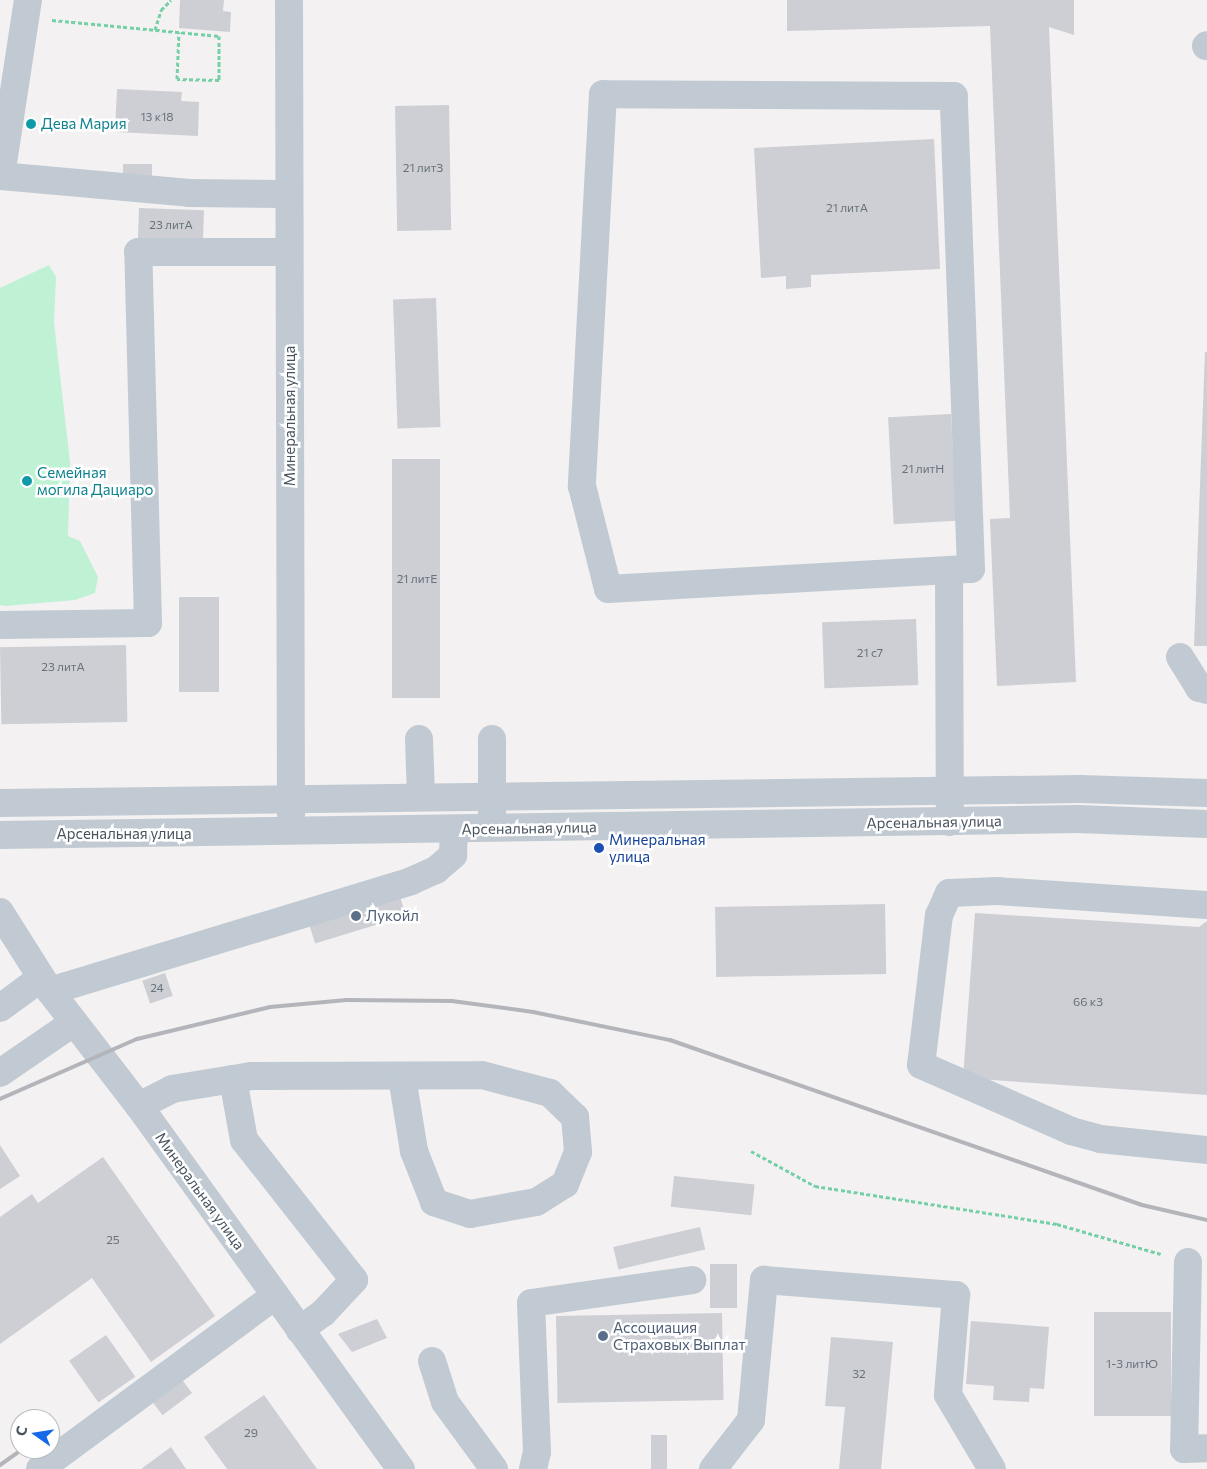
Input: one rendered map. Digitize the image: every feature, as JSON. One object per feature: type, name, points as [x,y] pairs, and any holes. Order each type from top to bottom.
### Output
[{"type":"street","name":"Минеральная улица","points":[[289,0],[291,832]]},
{"type":"street","points":[[26,8],[1,176],[189,193],[289,194]]},
{"type":"street","points":[[603,94],[954,96],[971,569],[949,570],[608,589],[582,486],[603,94]]},
{"type":"street","points":[[0,625],[148,622],[138,252],[289,252]]},
{"type":"street","points":[[949,570],[950,822]]},
{"type":"street","points":[[1180,657],[1199,688],[1207,690]]},
{"type":"street","points":[[420,739],[421,797]]},
{"type":"street","points":[[492,739],[492,829]]},
{"type":"street","name":"Арсенальная улица","points":[[0,803],[950,790],[1135,789],[1207,793]]},
{"type":"street","name":"Арсенальная улица","points":[[0,835],[454,830],[1078,819],[1207,824]]},
{"type":"street","points":[[0,1008],[45,984],[411,880],[436,870],[453,854],[454,830]]},
{"type":"street","points":[[1207,905],[998,891],[949,893],[939,915],[921,1065],[1071,1131],[1100,1139],[1207,1150]]},
{"type":"street","name":"Минеральная улица","points":[[0,912],[72,1023],[139,1106],[400,1469]]},
{"type":"street","points":[[0,1073],[72,1023]]},
{"type":"street","points":[[139,1106],[172,1089],[233,1079],[482,1074],[550,1093],[574,1118],[578,1152],[565,1184],[536,1202],[470,1214],[434,1202],[414,1150],[402,1077]]},
{"type":"street","points":[[233,1079],[244,1140],[354,1280],[323,1313],[300,1330]]},
{"type":"street","points":[[1188,1262],[1184,1449],[1207,1448]]},
{"type":"street","points":[[533,1469],[537,1452],[531,1303],[692,1280]]},
{"type":"street","points":[[714,1469],[751,1420],[764,1280],[956,1295],[948,1395],[992,1469]]},
{"type":"street","points":[[40,1469],[275,1296]]},
{"type":"street","points":[[432,1362],[445,1402],[494,1469]]},
{"type":"path","points":[[155,30],[161,10],[170,0]]},
{"type":"path","points":[[26,8],[155,30],[179,32],[219,36],[219,80],[177,79],[179,32]]},
{"type":"path","points":[[751,1151],[815,1186],[912,1204],[1057,1224],[1188,1262]]},
{"type":"green space","points":[[49,265],[56,277],[54,323],[70,462],[68,536],[80,541],[98,577],[95,593],[75,600],[6,606],[0,605],[0,288]]},
{"type":"building","points":[[180,0],[224,0],[223,11],[231,12],[230,32],[179,28]]},
{"type":"building","points":[[787,0],[1074,0],[1074,35],[1049,27],[1076,682],[997,686],[990,519],[1010,518],[990,26],[787,31]]},
{"type":"building","points":[[117,89],[182,92],[181,101],[199,102],[198,136],[115,132]]},
{"type":"building","points":[[449,105],[451,230],[397,231],[395,106]]},
{"type":"building","points":[[934,139],[940,269],[811,275],[811,287],[786,289],[786,276],[761,278],[754,148]]},
{"type":"building","points":[[123,164],[152,164],[152,176],[123,176]]},
{"type":"building","points":[[139,208],[204,210],[203,241],[138,239]]},
{"type":"building","points":[[436,298],[441,427],[398,428],[393,300]]},
{"type":"building","points":[[1205,352],[1207,352],[1207,646],[1194,646]]},
{"type":"building","points":[[951,414],[957,521],[894,524],[888,417]]},
{"type":"building","points":[[392,459],[440,459],[440,698],[392,698]]},
{"type":"building","points":[[179,597],[219,597],[219,692],[179,692]]},
{"type":"building","points":[[916,619],[918,685],[824,688],[822,622]]},
{"type":"building","points":[[126,645],[127,722],[1,724],[0,647]]},
{"type":"building","name":"Лукойл","points":[[398,890],[406,916],[315,944],[307,918]]},
{"type":"building","points":[[885,904],[886,974],[716,977],[715,907]]},
{"type":"building","points":[[975,913],[1199,927],[1207,921],[1207,1095],[963,1078]]},
{"type":"building","points":[[165,973],[173,996],[150,1004],[142,981]]},
{"type":"building","points":[[0,1145],[20,1176],[0,1189]]},
{"type":"building","points":[[103,1157],[215,1316],[151,1362],[92,1278],[0,1344],[0,1217],[32,1194],[38,1203]]},
{"type":"building","points":[[674,1176],[755,1184],[751,1215],[671,1207]]},
{"type":"building","points":[[700,1227],[705,1249],[618,1269],[613,1247]]},
{"type":"building","points":[[710,1264],[737,1264],[737,1308],[710,1308]]},
{"type":"building","points":[[1094,1312],[1171,1312],[1171,1416],[1094,1416]]},
{"type":"building","points":[[722,1313],[724,1400],[558,1403],[556,1316]]},
{"type":"building","points":[[377,1319],[387,1338],[352,1352],[338,1334]]},
{"type":"building","points":[[971,1321],[1049,1327],[1044,1389],[1030,1388],[1029,1402],[993,1400],[994,1386],[966,1384]]},
{"type":"building","points":[[106,1335],[135,1377],[98,1403],[69,1361]]},
{"type":"building","points":[[831,1337],[893,1342],[881,1469],[839,1469],[845,1407],[825,1406]]},
{"type":"building","points":[[180,1377],[192,1393],[162,1415],[150,1399]]},
{"type":"building","points":[[264,1395],[317,1469],[227,1469],[204,1437]]},
{"type":"building","points":[[651,1435],[667,1435],[667,1469],[651,1469]]},
{"type":"building","points":[[171,1447],[186,1469],[141,1469]]},
{"type":"railway","points":[[0,1099],[137,1039],[270,1007],[347,1000],[452,1001],[533,1012],[670,1040],[1142,1205],[1207,1220]]},
{"type":"railway","points":[[0,1465],[10,1458]]},
{"type":"place","name":"Дева Мария","points":[[31,124]]},
{"type":"place","name":"Семейная могила Дациаро","points":[[27,481]]},
{"type":"place","name":"Минеральная улица","points":[[599,848]]},
{"type":"place","name":"Лукойл","points":[[356,916]]},
{"type":"place","name":"Ассоциация Страховых Выплат","points":[[603,1336]]}]
